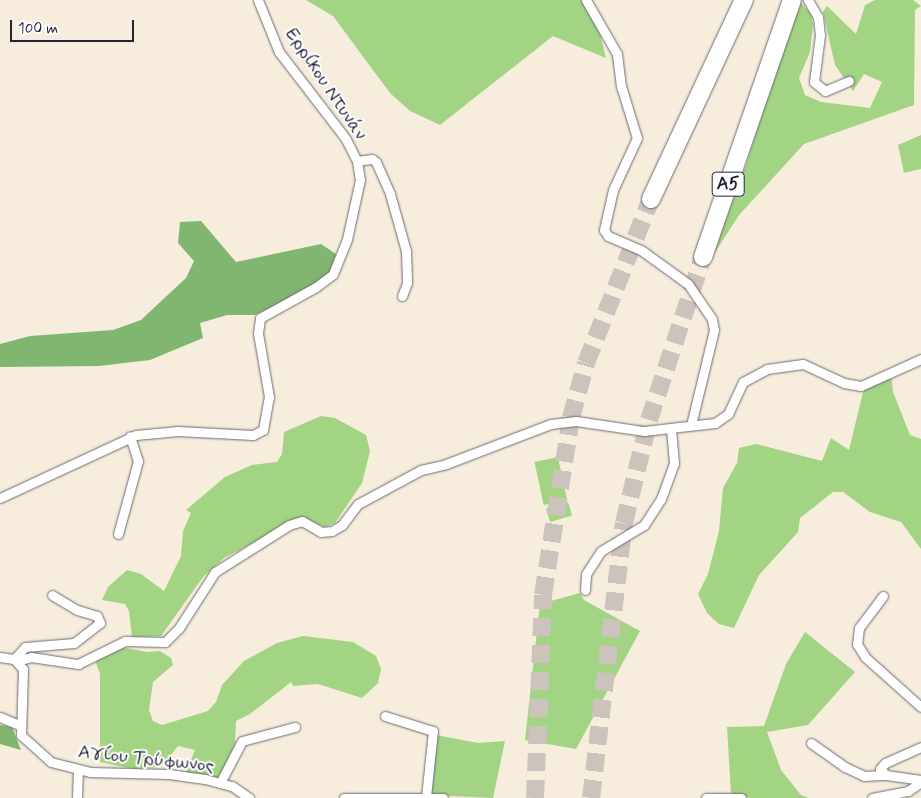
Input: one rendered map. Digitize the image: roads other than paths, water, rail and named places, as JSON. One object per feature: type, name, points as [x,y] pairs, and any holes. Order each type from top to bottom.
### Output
[{"type":"highway","points":[[651,199],[744,0]]},
{"type":"highway","name":"Α5","points":[[704,257],[792,0]]},
{"type":"street","name":"Ερρίκου Ντυνάν","points":[[0,498],[37,483],[130,436],[170,431],[240,435],[262,432],[269,397],[258,333],[260,318],[321,284],[336,270],[359,192],[357,161],[332,116],[276,46],[258,0]]},
{"type":"street","points":[[586,0],[617,54],[621,86],[637,138],[613,190],[604,230],[608,236],[641,250],[688,284],[712,319],[714,330],[691,424]]},
{"type":"street","points":[[808,0],[818,17],[820,35],[814,82],[825,91],[849,81]]},
{"type":"street","points":[[357,161],[372,159],[376,162],[390,194],[406,251],[407,283],[402,296]]},
{"type":"street","points":[[0,657],[15,660],[32,657],[78,664],[125,641],[165,642],[221,567],[295,522],[308,522],[321,532],[332,531],[342,525],[358,504],[421,470],[446,464],[560,421],[639,431],[671,428],[723,419],[744,382],[767,369],[799,364],[849,384],[861,386],[921,359]]},
{"type":"street","points":[[585,590],[586,574],[601,551],[644,525],[662,500],[674,463],[671,428]]},
{"type":"street","points":[[118,534],[138,461],[130,436]]},
{"type":"street","points":[[15,660],[25,647],[74,643],[100,623],[97,616],[76,610],[52,595]]},
{"type":"street","points":[[883,596],[858,631],[859,648],[921,707]]},
{"type":"street","points":[[0,717],[19,725],[23,674],[15,660]]},
{"type":"street","points":[[385,716],[432,731],[426,797]]},
{"type":"street","name":"Αγίου Τρύφωνος","points":[[19,725],[22,737],[41,755],[55,764],[78,770],[169,774],[220,783],[235,788],[249,798]]},
{"type":"street","points":[[220,783],[242,741],[296,727]]},
{"type":"street","points":[[811,743],[845,767],[864,776],[886,775],[921,781]]},
{"type":"street","points":[[886,775],[880,769],[885,763],[921,747]]},
{"type":"street","points":[[77,798],[78,770]]},
{"type":"street","points":[[872,798],[908,791],[921,781]]},
{"type":"street","points":[[344,798],[443,798]]},
{"type":"street","points":[[706,798],[741,798]]},
{"type":"tunnel","points":[[535,798],[543,595],[571,418],[586,363],[651,199]]},
{"type":"tunnel","points":[[591,798],[624,523],[649,420],[703,257]]}]
